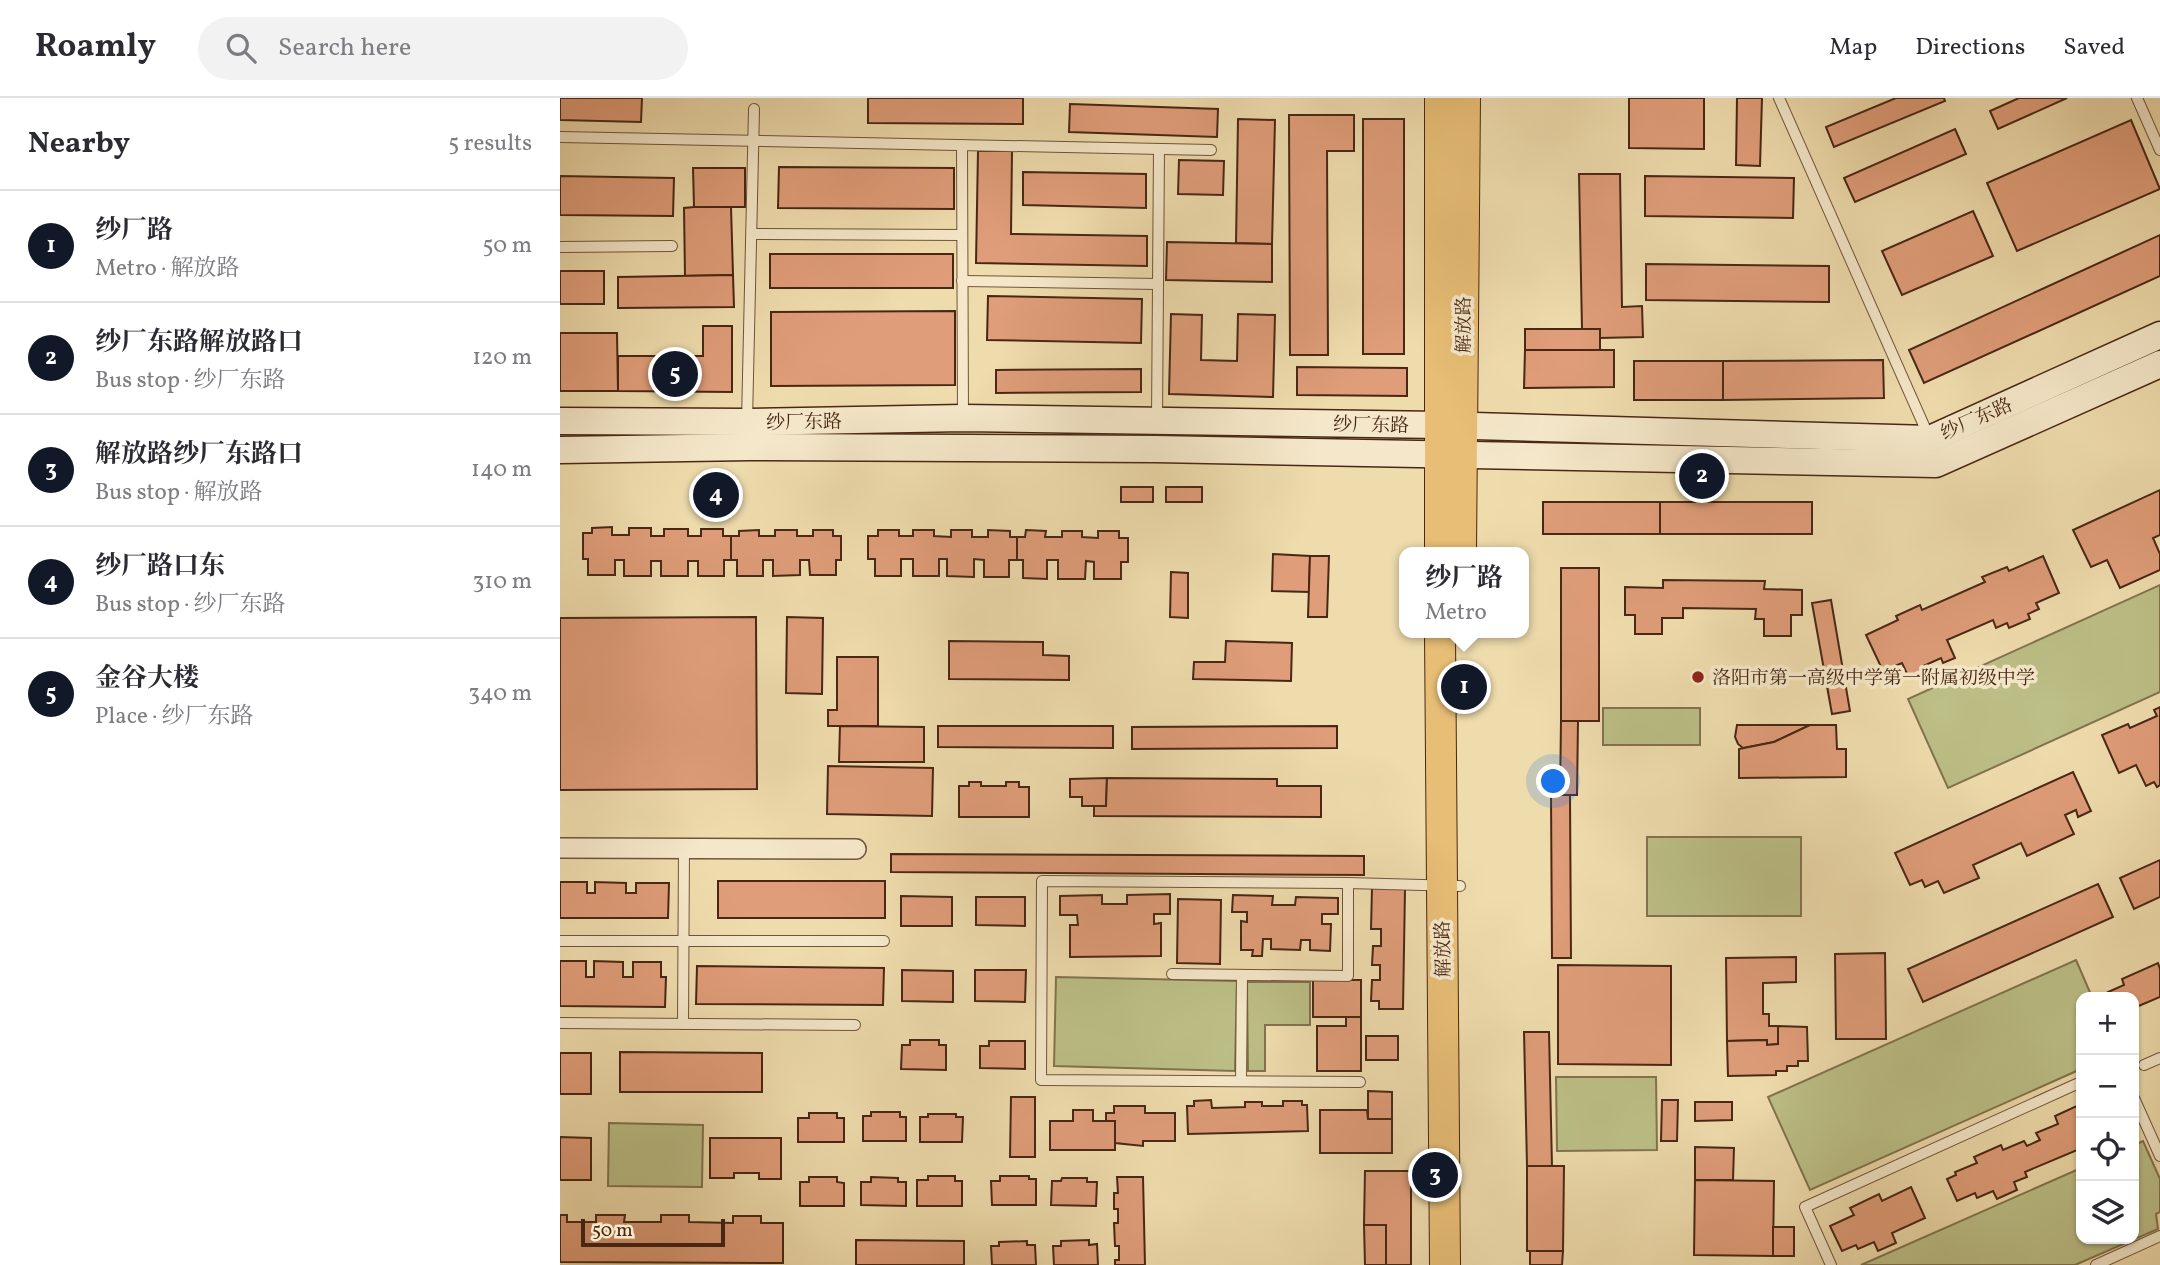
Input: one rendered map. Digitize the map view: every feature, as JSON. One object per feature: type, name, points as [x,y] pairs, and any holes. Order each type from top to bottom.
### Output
[{"type":"main road","name":"解放路","points":[[1440,98],[1451,440],[1461,547]]},
{"type":"main road","name":"解放路","points":[[1440,547],[1451,440],[1465,98]]},
{"type":"main road","name":"纱厂东路","points":[[560,450],[1451,440],[1930,439],[2160,335]]},
{"type":"main road","name":"纱厂东路","points":[[560,421],[747,422],[963,418],[1157,421],[1451,440],[1936,464],[2160,364]]},
{"type":"main road","name":"解放路","points":[[1440,638],[1451,885],[1460,1265]]},
{"type":"main road","name":"解放路","points":[[1445,1265],[1451,885],[1461,638]]},
{"type":"street","points":[[560,848],[856,849]]},
{"type":"lane","points":[[1779,98],[1930,439]]},
{"type":"lane","points":[[2137,98],[2160,150]]},
{"type":"lane","points":[[747,422],[754,109]]},
{"type":"lane","points":[[560,137],[1211,150]]},
{"type":"lane","points":[[962,145],[963,418]]},
{"type":"lane","points":[[1157,421],[1159,149]]},
{"type":"lane","points":[[753,234],[962,235]]},
{"type":"lane","points":[[560,247],[672,246]]},
{"type":"lane","points":[[962,282],[1158,284]]},
{"type":"lane","points":[[683,1024],[684,848]]},
{"type":"lane","points":[[1360,1082],[1041,1080],[1042,881],[1451,885]]},
{"type":"lane","points":[[1172,974],[1348,976],[1348,883]]},
{"type":"lane","points":[[560,941],[884,941]]},
{"type":"lane","points":[[1241,1081],[1242,975]]},
{"type":"lane","points":[[560,1023],[855,1026]]},
{"type":"lane","points":[[2144,1065],[2160,1058]]},
{"type":"lane","points":[[1831,1265],[1805,1207],[2076,1084]]},
{"type":"lane","points":[[2139,1109],[2160,1156]]},
{"type":"lane","points":[[2096,1265],[2160,1236]]},
{"type":"green space","points":[[2160,585],[2160,692],[1948,788],[1908,699]]},
{"type":"green space","points":[[1603,708],[1700,708],[1700,745],[1603,745]]},
{"type":"green space","points":[[1647,837],[1801,837],[1801,916],[1647,916]]},
{"type":"green space","points":[[2076,960],[2090,992],[2076,992],[2076,1071],[1810,1190],[1768,1097]]},
{"type":"green space","points":[[1056,977],[1237,981],[1235,1071],[1054,1066]]},
{"type":"green space","points":[[1247,982],[1310,982],[1310,1025],[1265,1025],[1265,1071],[1248,1071]]},
{"type":"green space","points":[[1556,1077],[1656,1077],[1657,1150],[1557,1151]]},
{"type":"green space","points":[[609,1123],[703,1125],[702,1187],[608,1186]]},
{"type":"green space","points":[[2143,1141],[2160,1179],[2160,1212],[2156,1214],[2158,1229],[2139,1237],[2139,1181],[2139,1143]]},
{"type":"green space","points":[[2076,1170],[2076,1244],[2123,1244],[2075,1265],[1861,1265]]},
{"type":"building","points":[[560,98],[642,98],[641,122],[560,120]]},
{"type":"building","points":[[868,98],[1023,98],[1023,124],[868,123]]},
{"type":"building","points":[[1629,98],[1704,98],[1704,149],[1629,148]]},
{"type":"building","points":[[1737,98],[1762,98],[1760,166],[1736,165]]},
{"type":"building","points":[[1896,98],[1944,98],[1945,101],[1834,147],[1826,127]]},
{"type":"building","points":[[2019,98],[2067,98],[1998,129],[1990,111]]},
{"type":"building","points":[[1070,104],[1218,109],[1217,137],[1069,132]]},
{"type":"building","points":[[1289,115],[1354,115],[1354,151],[1327,151],[1328,355],[1290,355]]},
{"type":"building","points":[[1238,119],[1275,120],[1272,244],[1236,243]]},
{"type":"building","points":[[1363,119],[1404,119],[1404,354],[1363,354]]},
{"type":"building","points":[[2131,120],[2160,189],[2017,251],[1987,183]]},
{"type":"building","points":[[1955,129],[1966,154],[1855,202],[1844,178]]},
{"type":"building","points":[[978,151],[1012,151],[1011,234],[1147,236],[1147,266],[976,263]]},
{"type":"building","points":[[1179,160],[1224,161],[1223,195],[1178,194]]},
{"type":"building","points":[[779,167],[954,168],[954,209],[778,208]]},
{"type":"building","points":[[693,168],[745,168],[745,207],[694,207]]},
{"type":"building","points":[[1023,172],[1146,174],[1146,208],[1023,205]]},
{"type":"building","points":[[1579,174],[1620,174],[1622,307],[1642,306],[1643,337],[1600,338],[1600,329],[1582,330]]},
{"type":"building","points":[[560,176],[674,178],[673,216],[560,215]]},
{"type":"building","points":[[1645,176],[1794,178],[1793,218],[1645,216]]},
{"type":"building","points":[[731,207],[733,275],[685,276],[684,208]]},
{"type":"building","points":[[1973,211],[1993,256],[1902,295],[1882,251]]},
{"type":"building","points":[[2160,235],[2160,276],[1924,383],[1909,350]]},
{"type":"building","points":[[1167,242],[1272,244],[1272,282],[1166,280]]},
{"type":"building","points":[[770,254],[953,254],[953,288],[770,288]]},
{"type":"building","points":[[1646,264],[1829,266],[1829,302],[1646,300]]},
{"type":"building","points":[[560,271],[604,271],[604,304],[560,304]]},
{"type":"building","points":[[733,275],[734,307],[618,308],[618,277]]},
{"type":"building","points":[[988,296],[1142,299],[1141,343],[987,340]]},
{"type":"building","points":[[955,311],[955,385],[771,386],[771,312]]},
{"type":"building","points":[[1171,314],[1202,315],[1201,360],[1237,361],[1238,314],[1275,315],[1273,397],[1169,394]]},
{"type":"building","points":[[703,326],[732,326],[732,392],[618,391],[618,356],[703,356]]},
{"type":"building","points":[[1525,329],[1600,329],[1600,350],[1525,350]]},
{"type":"building","points":[[560,333],[617,333],[618,391],[560,391]]},
{"type":"building","points":[[1525,350],[1614,350],[1614,387],[1524,388]]},
{"type":"building","points":[[1883,360],[1884,398],[1723,400],[1723,361]]},
{"type":"building","points":[[1634,361],[1723,361],[1723,400],[1634,400]]},
{"type":"building","points":[[1297,367],[1407,368],[1407,396],[1297,395]]},
{"type":"building","points":[[1141,369],[1141,392],[996,393],[996,370]]},
{"type":"building","points":[[1121,487],[1153,487],[1153,502],[1121,502]]},
{"type":"building","points":[[1166,487],[1202,487],[1202,502],[1166,502]]},
{"type":"building","points":[[2160,490],[2160,535],[2153,538],[2160,554],[2160,570],[2120,588],[2107,560],[2091,567],[2073,530]]},
{"type":"building","points":[[1543,502],[1660,502],[1660,534],[1543,534]]},
{"type":"building","points":[[1660,502],[1812,502],[1812,534],[1660,534]]},
{"type":"building","points":[[612,527],[612,535],[629,535],[629,528],[651,528],[651,536],[664,536],[664,529],[688,529],[688,536],[701,536],[701,529],[723,529],[723,536],[731,536],[731,560],[724,560],[724,576],[698,576],[698,561],[688,561],[688,576],[661,576],[661,561],[651,561],[651,576],[624,576],[624,560],[615,560],[615,575],[588,575],[588,559],[583,559],[583,533],[592,533],[592,528]]},
{"type":"building","points":[[759,530],[759,536],[775,536],[775,530],[797,530],[797,536],[813,536],[813,530],[833,530],[833,536],[841,536],[841,560],[836,560],[836,575],[810,575],[809,560],[800,560],[800,575],[773,576],[773,560],[763,560],[763,576],[737,576],[737,560],[731,560],[731,536],[739,536],[739,531]]},
{"type":"building","points":[[878,530],[899,530],[899,536],[913,536],[913,530],[934,530],[934,536],[951,537],[951,530],[972,530],[972,537],[988,537],[988,530],[1010,531],[1010,537],[1017,537],[1017,560],[1009,560],[1009,577],[984,577],[984,560],[974,559],[974,577],[947,576],[947,559],[939,559],[939,576],[913,576],[913,559],[901,559],[901,576],[875,576],[875,559],[868,559],[868,536],[878,536]]},
{"type":"building","points":[[1026,530],[1046,531],[1045,537],[1062,537],[1062,531],[1082,531],[1082,537],[1098,538],[1098,531],[1119,531],[1119,538],[1128,538],[1128,562],[1121,562],[1121,579],[1094,579],[1094,562],[1086,561],[1085,579],[1058,579],[1058,560],[1047,560],[1047,579],[1023,578],[1023,560],[1017,560],[1017,537],[1025,537]]},
{"type":"building","points":[[1273,554],[1310,556],[1309,592],[1272,591]]},
{"type":"building","points":[[1310,556],[1329,556],[1327,617],[1308,617]]},
{"type":"building","points":[[2043,556],[2059,593],[2036,603],[2039,609],[2028,614],[2030,619],[2009,628],[2007,623],[1996,628],[1993,620],[1947,640],[1955,658],[1943,663],[1941,658],[1921,667],[1923,672],[1909,678],[1902,663],[1883,671],[1866,635],[1898,620],[1896,616],[1920,605],[1922,610],[1985,582],[1982,577],[2007,567],[2009,571]]},
{"type":"building","points":[[1561,568],[1599,568],[1599,721],[1561,721]]},
{"type":"building","points":[[1171,572],[1188,573],[1188,618],[1170,617]]},
{"type":"building","points":[[1663,580],[1765,581],[1764,589],[1802,590],[1802,615],[1791,615],[1791,636],[1764,636],[1764,619],[1755,619],[1756,609],[1683,608],[1683,618],[1662,618],[1662,634],[1635,634],[1635,615],[1625,615],[1625,587],[1663,588]]},
{"type":"building","points":[[1831,600],[1850,711],[1832,714],[1812,603]]},
{"type":"building","points":[[756,617],[757,789],[560,790],[560,618]]},
{"type":"building","points":[[787,617],[823,618],[822,694],[786,693]]},
{"type":"building","points":[[949,641],[1043,642],[1043,655],[1069,656],[1069,680],[949,679]]},
{"type":"building","points":[[1226,641],[1292,643],[1291,681],[1193,679],[1194,662],[1225,662]]},
{"type":"building","points":[[837,657],[878,657],[878,726],[828,726],[828,710],[837,710]]},
{"type":"building","points":[[2160,707],[2160,785],[2157,787],[2154,782],[2146,786],[2136,765],[2119,773],[2102,735],[2128,724],[2130,728],[2157,716],[2154,710]]},
{"type":"building","points":[[1561,721],[1578,721],[1577,795],[1560,795]]},
{"type":"building","points":[[1737,725],[1810,725],[1774,742],[1743,748],[1735,737]]},
{"type":"building","points":[[1810,725],[1836,725],[1837,749],[1846,749],[1846,777],[1739,778],[1739,749],[1774,742]]},
{"type":"building","points":[[840,726],[924,727],[924,762],[839,762]]},
{"type":"building","points":[[938,726],[1113,726],[1113,748],[938,747]]},
{"type":"building","points":[[1337,726],[1337,748],[1132,749],[1132,727]]},
{"type":"building","points":[[828,766],[933,768],[932,816],[827,814]]},
{"type":"building","points":[[2073,772],[2091,811],[2078,817],[2076,810],[2065,815],[2074,834],[2027,856],[2021,843],[1973,865],[1979,878],[1944,893],[1938,881],[1925,887],[1922,880],[1910,885],[1895,853]]},
{"type":"building","points":[[1107,778],[1106,806],[1082,806],[1082,797],[1070,797],[1070,779]]},
{"type":"building","points":[[1107,778],[1277,779],[1277,786],[1321,786],[1321,817],[1094,816],[1094,806],[1106,806]]},
{"type":"building","points":[[969,782],[981,782],[981,786],[1006,786],[1006,782],[1019,782],[1019,787],[1029,787],[1029,817],[959,817],[959,786],[969,786]]},
{"type":"building","points":[[1551,795],[1570,795],[1571,958],[1552,958]]},
{"type":"building","points":[[891,854],[1364,856],[1364,875],[891,872]]},
{"type":"building","points":[[2160,860],[2160,897],[2134,909],[2120,878]]},
{"type":"building","points":[[718,881],[885,881],[885,918],[718,918]]},
{"type":"building","points":[[560,882],[587,882],[587,893],[595,893],[595,882],[626,883],[626,893],[636,893],[636,883],[669,883],[668,918],[560,918]]},
{"type":"building","points":[[2098,884],[2113,917],[1923,1002],[1908,969]]},
{"type":"building","points":[[1372,888],[1405,889],[1403,1009],[1379,1009],[1379,1001],[1371,1001],[1372,980],[1380,980],[1380,965],[1372,965],[1373,946],[1381,946],[1381,929],[1371,929]]},
{"type":"building","points":[[1170,894],[1170,914],[1154,914],[1154,924],[1161,923],[1161,956],[1070,957],[1070,925],[1078,925],[1077,915],[1060,915],[1060,896],[1102,895],[1102,904],[1127,904],[1127,895]]},
{"type":"building","points":[[1233,895],[1273,896],[1272,905],[1295,905],[1296,897],[1338,898],[1338,914],[1322,914],[1322,924],[1331,924],[1330,951],[1310,950],[1310,940],[1301,940],[1300,950],[1271,949],[1271,939],[1263,939],[1262,956],[1252,956],[1253,950],[1241,950],[1241,921],[1247,922],[1247,912],[1232,912]]},
{"type":"building","points":[[901,896],[952,897],[952,926],[901,926]]},
{"type":"building","points":[[976,897],[1025,897],[1025,926],[976,925]]},
{"type":"building","points":[[1178,899],[1221,900],[1220,964],[1177,963]]},
{"type":"building","points":[[1885,953],[1886,1039],[1836,1039],[1835,954]]},
{"type":"building","points":[[1796,957],[1796,982],[1763,983],[1763,1014],[1769,1014],[1769,1026],[1778,1026],[1778,1044],[1767,1045],[1767,1040],[1727,1041],[1726,958]]},
{"type":"building","points":[[560,961],[586,961],[586,977],[594,977],[594,961],[623,962],[623,977],[633,977],[633,962],[661,962],[661,977],[666,977],[665,1007],[560,1006]]},
{"type":"building","points":[[2158,963],[2160,997],[2139,1006],[2139,992],[2108,992],[2124,985],[2122,979]]},
{"type":"building","points":[[1558,965],[1671,966],[1671,1065],[1558,1064]]},
{"type":"building","points":[[697,966],[884,968],[883,1005],[696,1004]]},
{"type":"building","points":[[902,970],[953,971],[953,1002],[902,1001]]},
{"type":"building","points":[[975,970],[1026,970],[1025,1002],[975,1001]]},
{"type":"building","points":[[1313,980],[1361,980],[1361,1017],[1313,1017]]},
{"type":"building","points":[[1346,1017],[1361,1017],[1361,1071],[1317,1071],[1317,1026],[1346,1026]]},
{"type":"building","points":[[1778,1026],[1807,1027],[1808,1061],[1798,1061],[1798,1066],[1787,1066],[1787,1071],[1776,1071],[1776,1075],[1728,1076],[1727,1041],[1767,1040],[1767,1045],[1778,1044]]},
{"type":"building","points":[[1524,1032],[1549,1032],[1552,1166],[1527,1166]]},
{"type":"building","points":[[1366,1036],[1398,1036],[1398,1060],[1366,1060]]},
{"type":"building","points":[[910,1040],[939,1040],[939,1045],[946,1045],[946,1070],[901,1069],[902,1045],[910,1045]]},
{"type":"building","points":[[989,1041],[1025,1041],[1025,1069],[980,1068],[980,1046],[989,1046]]},
{"type":"building","points":[[620,1052],[762,1053],[762,1092],[620,1092]]},
{"type":"building","points":[[560,1053],[591,1053],[591,1094],[560,1094]]},
{"type":"building","points":[[1368,1091],[1392,1092],[1392,1119],[1368,1119]]},
{"type":"building","points":[[1011,1097],[1035,1097],[1035,1157],[1010,1157]]},
{"type":"building","points":[[1211,1100],[1212,1108],[1245,1107],[1245,1102],[1262,1102],[1262,1106],[1283,1106],[1283,1101],[1302,1101],[1302,1105],[1307,1105],[1308,1131],[1188,1134],[1187,1106],[1194,1106],[1194,1101]]},
{"type":"building","points":[[1662,1100],[1678,1100],[1677,1141],[1661,1141]]},
{"type":"building","points":[[1695,1102],[1732,1102],[1732,1120],[1695,1121]]},
{"type":"building","points":[[1114,1106],[1145,1106],[1145,1113],[1175,1113],[1175,1141],[1143,1141],[1143,1146],[1115,1143],[1115,1121],[1106,1121],[1106,1113],[1114,1113]]},
{"type":"building","points":[[2076,1106],[2076,1150],[2025,1172],[2027,1177],[2014,1182],[2017,1190],[1997,1199],[1993,1191],[1977,1198],[1975,1193],[1957,1201],[1947,1179],[1956,1175],[1955,1172],[1977,1163],[1974,1157],[2001,1145],[2003,1150],[2024,1141],[2027,1146],[2040,1140],[2036,1133],[2058,1124],[2055,1116]]},
{"type":"building","points":[[1073,1110],[1093,1110],[1093,1121],[1115,1121],[1115,1150],[1050,1150],[1050,1121],[1073,1121]]},
{"type":"building","points":[[1320,1110],[1367,1110],[1368,1119],[1392,1119],[1392,1153],[1320,1153]]},
{"type":"building","points":[[871,1112],[900,1112],[900,1117],[906,1117],[906,1141],[863,1141],[863,1116],[871,1116]]},
{"type":"building","points":[[809,1113],[837,1113],[837,1118],[844,1118],[844,1142],[798,1142],[798,1118],[809,1118]]},
{"type":"building","points":[[928,1114],[956,1114],[956,1117],[963,1117],[962,1142],[920,1142],[920,1117],[928,1117]]},
{"type":"building","points":[[560,1137],[591,1138],[591,1180],[560,1180]]},
{"type":"building","points":[[710,1138],[781,1138],[781,1179],[759,1179],[759,1173],[734,1173],[734,1178],[710,1178]]},
{"type":"building","points":[[1695,1147],[1734,1148],[1733,1180],[1695,1180]]},
{"type":"building","points":[[1527,1166],[1564,1166],[1563,1251],[1527,1251]]},
{"type":"building","points":[[1365,1171],[1411,1171],[1411,1265],[1386,1265],[1386,1225],[1364,1225]]},
{"type":"building","points":[[928,1176],[955,1176],[955,1181],[962,1181],[962,1206],[917,1206],[917,1180],[928,1180]]},
{"type":"building","points":[[1000,1176],[1029,1176],[1029,1179],[1036,1179],[1036,1205],[992,1205],[991,1181],[1000,1181]]},
{"type":"building","points":[[809,1177],[837,1177],[837,1182],[844,1183],[844,1206],[800,1206],[800,1182],[809,1182]]},
{"type":"building","points":[[871,1177],[898,1178],[898,1182],[906,1182],[906,1206],[861,1205],[861,1182],[871,1182]]},
{"type":"building","points":[[1117,1177],[1143,1177],[1145,1265],[1115,1265],[1115,1260],[1119,1260],[1114,1223],[1118,1223],[1118,1209],[1114,1209],[1114,1193],[1118,1193]]},
{"type":"building","points":[[1062,1178],[1087,1178],[1087,1182],[1097,1182],[1096,1206],[1051,1205],[1052,1181],[1061,1181]]},
{"type":"building","points":[[1695,1180],[1774,1181],[1773,1256],[1694,1255]]},
{"type":"building","points":[[1911,1187],[1925,1218],[1892,1233],[1896,1243],[1878,1251],[1874,1242],[1858,1249],[1856,1245],[1842,1251],[1830,1226],[1854,1215],[1850,1208],[1879,1194],[1882,1201]]},
{"type":"building","points":[[560,1215],[567,1215],[567,1222],[596,1222],[596,1215],[625,1215],[624,1222],[661,1222],[661,1215],[689,1215],[689,1222],[733,1223],[733,1216],[761,1216],[761,1223],[783,1223],[783,1263],[560,1262]]},
{"type":"building","points":[[1364,1225],[1386,1225],[1386,1265],[1365,1265]]},
{"type":"building","points":[[1773,1227],[1794,1227],[1794,1256],[1773,1256]]},
{"type":"building","points":[[856,1240],[964,1241],[964,1265],[856,1265]]},
{"type":"building","points":[[1089,1240],[1089,1245],[1097,1244],[1098,1265],[1054,1265],[1053,1246],[1061,1246],[1061,1241]]},
{"type":"building","points":[[1027,1241],[1027,1245],[1035,1245],[1036,1265],[992,1265],[991,1246],[999,1246],[999,1242]]},
{"type":"building","points":[[1530,1251],[1563,1251],[1562,1265],[1530,1265]]},
{"type":"place","name":"金谷大楼","points":[[675,374]]},
{"type":"place","name":"纱厂东路解放路口","points":[[1702,476]]},
{"type":"place","name":"纱厂路口东","points":[[716,495]]},
{"type":"place","name":"洛阳市第一高级中学第一附属初级中学","points":[[1698,677]]},
{"type":"place","name":"纱厂路","points":[[1464,687]]},
{"type":"place","name":"解放路纱厂东路口","points":[[1435,1175]]}]
